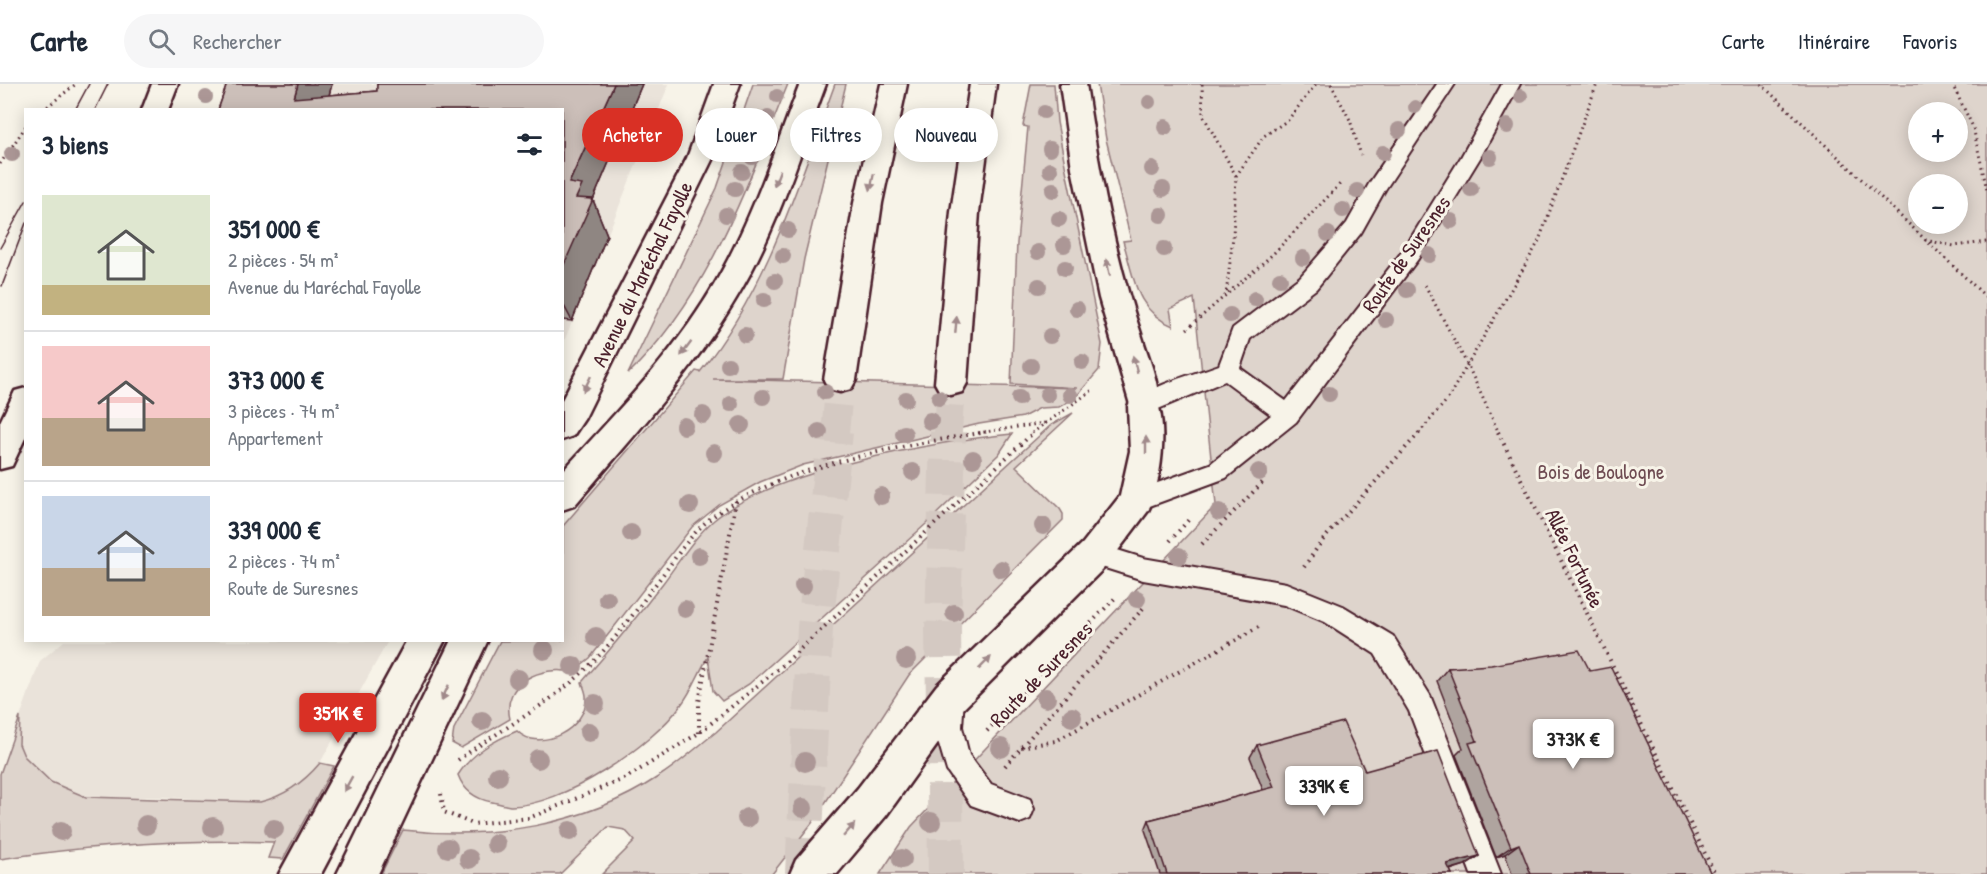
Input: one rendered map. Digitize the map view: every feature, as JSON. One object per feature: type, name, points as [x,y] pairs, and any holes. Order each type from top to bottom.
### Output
[{"type":"main road","points":[[156,108],[165,84]]},
{"type":"main road","name":"Avenue du Maréchal Fayolle","points":[[564,424],[574,409],[700,158],[727,84]]},
{"type":"main road","points":[[564,494],[682,355],[722,298],[769,198],[813,84]]},
{"type":"main road","points":[[840,380],[868,204],[894,84]]},
{"type":"main road","points":[[951,383],[965,212],[983,84]]},
{"type":"main road","points":[[810,874],[872,802],[950,697],[1095,554],[1136,501],[1146,452],[1144,406],[1135,364],[1114,298],[1085,168],[1072,84]]},
{"type":"main road","points":[[0,456],[24,404]]},
{"type":"main road","points":[[299,874],[426,642]]},
{"type":"main road","points":[[357,874],[469,642]]},
{"type":"lane","points":[[1228,371],[1241,334],[1308,283],[1354,228],[1377,188],[1446,84]]},
{"type":"lane","name":"Route de Suresnes","points":[[1136,501],[1218,471],[1288,415],[1411,254],[1470,158],[1511,84]]},
{"type":"lane","points":[[1144,406],[1171,392],[1228,371]]},
{"type":"lane","points":[[1228,371],[1288,415]]},
{"type":"lane","points":[[1095,554],[1143,569],[1286,594],[1334,614],[1384,645],[1420,704],[1486,874]]},
{"type":"lane","points":[[950,697],[948,727],[957,761],[981,795],[1020,809]]},
{"type":"path","points":[[46,108],[76,84]]},
{"type":"path","points":[[1202,84],[1203,115],[1236,176],[1233,237],[1226,295]]},
{"type":"path","points":[[1236,176],[1264,136],[1288,120],[1316,84]]},
{"type":"path","points":[[1331,84],[1350,120],[1363,159],[1368,150]]},
{"type":"path","points":[[1021,747],[1056,741],[1276,618],[1286,594],[1322,541],[1394,463],[1447,400],[1468,366],[1538,243],[1597,84]]},
{"type":"path","points":[[1761,84],[1987,298]]},
{"type":"path","points":[[1952,84],[1973,127],[1987,190]]},
{"type":"path","points":[[0,164],[24,129]]},
{"type":"path","points":[[1187,329],[1273,254],[1346,177]]},
{"type":"path","points":[[1924,240],[1954,246],[1987,242]]},
{"type":"path","name":"Allée Fortunée","points":[[1416,290],[1423,280],[1468,366],[1524,488],[1715,874]]},
{"type":"path","points":[[440,788],[444,812],[472,824],[529,818],[626,778],[699,733],[783,664],[1016,447],[1045,423],[1094,389]]},
{"type":"path","points":[[452,765],[490,736],[546,703],[578,677],[620,631],[696,530],[736,501],[765,485],[815,469],[973,432],[1045,423]]},
{"type":"path","name":"Route de Suresnes","points":[[957,761],[1209,499],[1218,471]]},
{"type":"path","points":[[981,795],[1173,575],[1268,476]]},
{"type":"path","points":[[699,733],[699,702],[736,501]]},
{"type":"shaded area","points":[[239,84],[669,84],[659,108],[582,108],[582,162],[637,162],[564,342],[564,108],[232,108]]},
{"type":"shaded area","points":[[63,642],[387,642],[320,763],[311,774],[286,792],[271,799],[249,803],[165,797],[86,797],[61,788],[34,768],[24,756],[19,744],[20,717],[40,661]]},
{"type":"green space","points":[[753,84],[788,84],[778,109],[745,108]]},
{"type":"green space","points":[[835,84],[846,84],[840,108],[826,108]]},
{"type":"green space","points":[[1031,84],[1054,84],[1057,122],[1102,344],[1099,370],[1075,398],[1059,407],[1040,408],[1023,417],[979,424],[803,465],[760,482],[719,505],[692,527],[590,658],[572,672],[548,671],[526,679],[512,695],[509,706],[510,719],[461,748],[452,743],[454,729],[499,642],[564,642],[564,525],[696,371],[700,372],[724,340],[745,306],[779,234],[807,162],[827,162],[804,259],[783,379],[713,379],[1077,388],[1011,384],[1017,243],[1028,127],[1023,126]]},
{"type":"green space","name":"Bois de Boulogne","points":[[1097,84],[1987,84],[1987,874],[880,874],[911,827],[1216,505],[1194,298],[1170,309],[1173,326],[1151,311],[1143,302],[1138,291],[1123,241],[1131,240],[1106,139]]},
{"type":"green space","points":[[726,162],[757,162],[704,275],[682,310],[657,343],[628,374],[717,188]]},
{"type":"green space","points":[[1073,413],[1016,466],[1060,509],[1063,520],[909,675],[812,823],[772,874],[602,874],[635,841],[625,830],[608,827],[560,874],[381,874],[403,830],[469,833],[535,826],[599,807],[629,794],[666,772],[716,732],[1051,425]]},
{"type":"green space","points":[[1012,434],[999,454],[926,524],[749,684],[722,701],[713,691],[708,657],[681,705],[649,738],[604,771],[554,796],[531,804],[510,806],[480,799],[463,786],[458,775],[464,767],[476,754],[500,739],[517,731],[538,740],[561,734],[571,727],[585,708],[586,694],[582,682],[663,583],[699,534],[714,520],[741,503],[775,487],[814,473],[899,451]]},
{"type":"green space","points":[[20,717],[19,744],[24,756],[51,782],[86,797],[260,802],[278,796],[293,787],[320,763],[334,766],[283,859],[268,858],[274,842],[205,841],[137,844],[0,859],[0,774]]},
{"type":"building","points":[[227,84],[298,84],[294,98],[377,91],[377,84],[614,84],[603,108],[582,108],[582,154],[569,183],[582,185],[576,198],[593,199],[564,264],[564,108],[219,108]]},
{"type":"building","points":[[1579,650],[1590,671],[1611,667],[1711,874],[1531,874],[1519,844],[1511,847],[1469,743],[1477,741],[1448,668],[1491,665]]},
{"type":"building","points":[[1343,722],[1365,771],[1438,751],[1479,856],[1447,864],[1452,874],[1167,874],[1149,820],[1274,787],[1257,745]]},
{"type":"tunnel","points":[[835,433],[840,380]]},
{"type":"tunnel","points":[[948,433],[951,383]]},
{"type":"tunnel","points":[[803,874],[815,628],[835,432]]},
{"type":"tunnel","points":[[946,874],[943,628],[948,432]]},
{"type":"tram line","points":[[76,108],[89,84]]},
{"type":"tram line","points":[[96,108],[108,84]]},
{"type":"tram line","points":[[0,248],[24,205]]},
{"type":"tram line","points":[[2,286],[24,228]]}]
